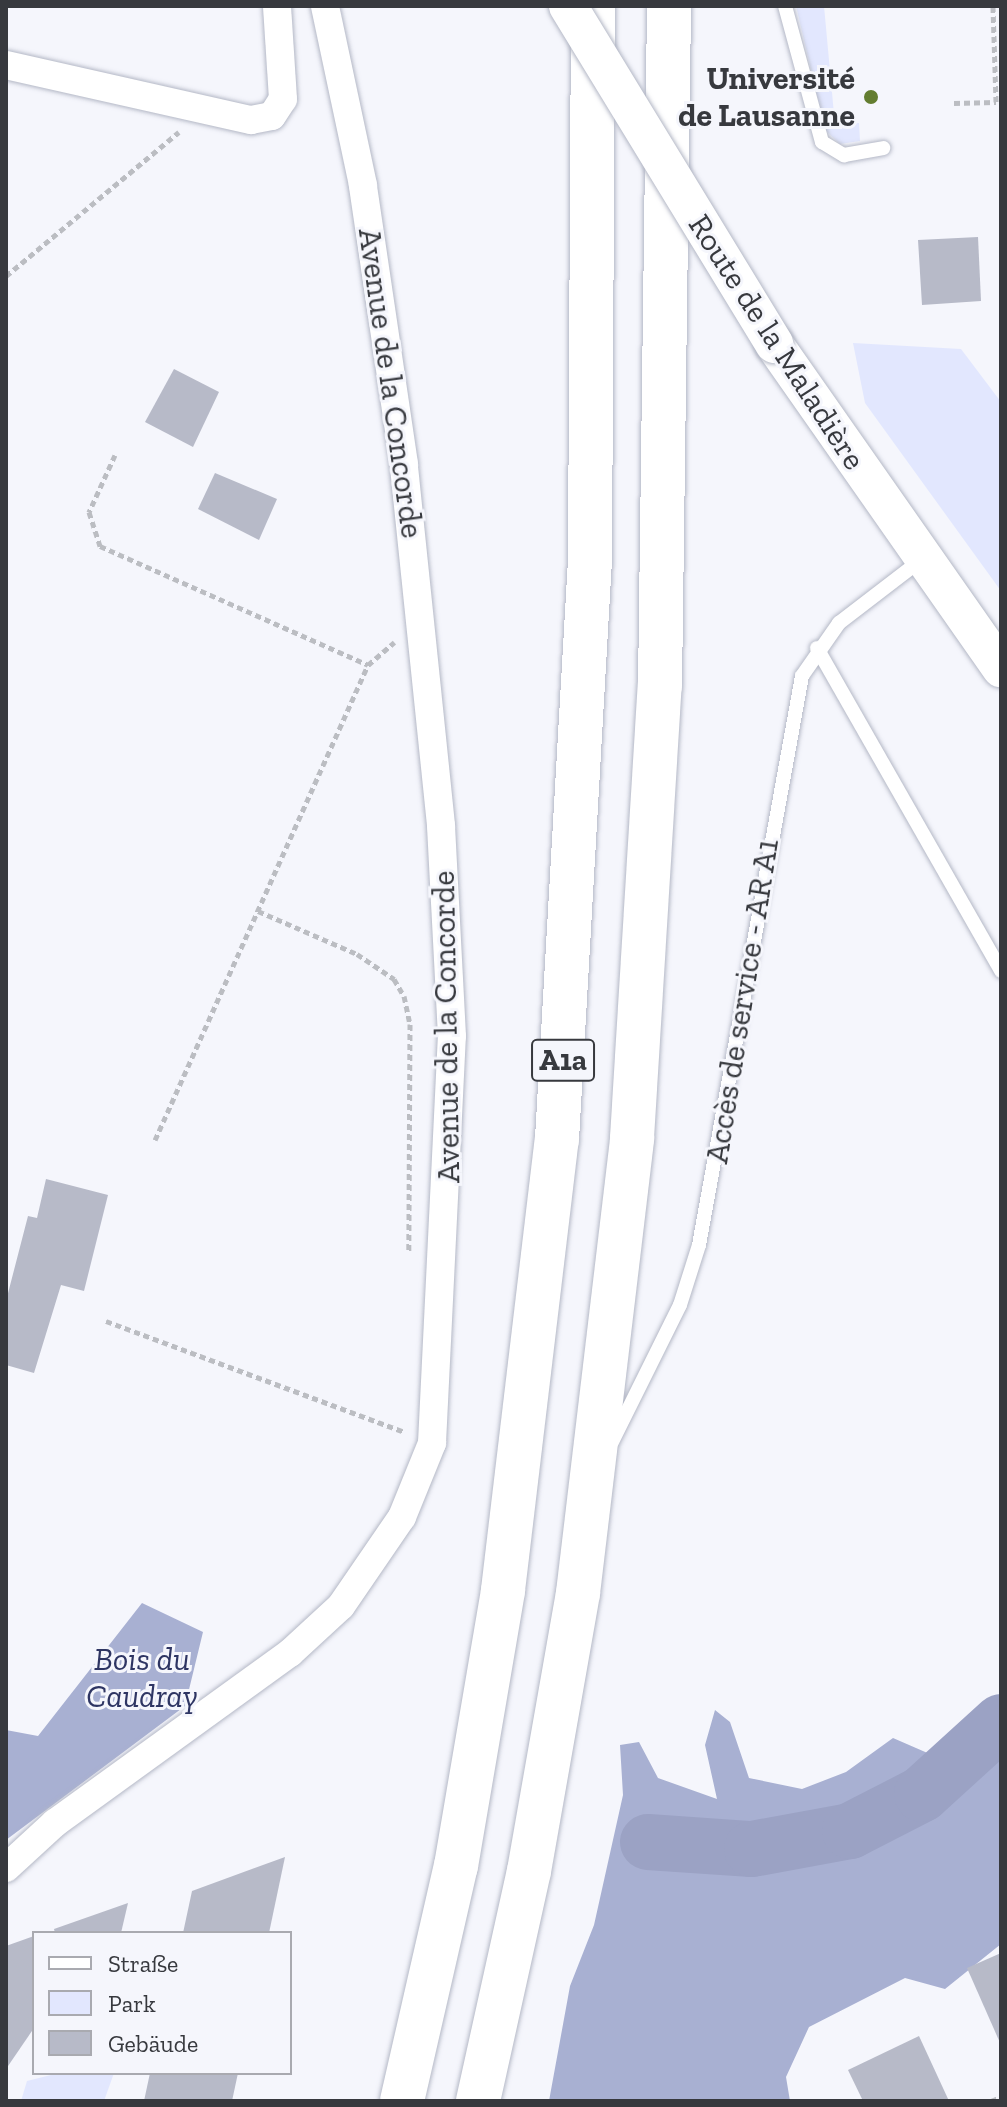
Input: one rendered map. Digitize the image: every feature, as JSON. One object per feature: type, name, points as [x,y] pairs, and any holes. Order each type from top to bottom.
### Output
[{"type":"highway","name":"A1a","points":[[402,2101],[456,1866],[496,1633],[557,1139],[590,560],[593,6]]},
{"type":"highway","name":"A1a","points":[[478,2101],[529,1871],[595,1474],[632,1138],[652,854],[667,482],[669,6]]},
{"type":"main road","name":"Route de la Maladière","points":[[568,6],[774,344],[921,559],[1001,668]]},
{"type":"street","points":[[6,65],[251,120],[272,116],[283,99],[277,6]]},
{"type":"street","name":"Avenue de la Concorde","points":[[6,1868],[55,1823],[290,1653],[341,1606],[402,1517],[432,1443],[451,1111],[441,825],[404,464],[363,185],[325,6]]},
{"type":"lane","points":[[785,6],[822,142],[844,155],[883,148]]},
{"type":"lane","name":"Accès de service - AR A1","points":[[595,1474],[668,1333],[699,1245],[788,723],[817,648],[921,559]]},
{"type":"lane","points":[[817,648],[1001,971]]},
{"type":"path","points":[[954,103],[996,102],[993,6]]},
{"type":"path","points":[[6,276],[207,109]]},
{"type":"path","points":[[115,455],[89,512],[100,546],[368,665],[155,1140]]},
{"type":"path","points":[[258,911],[357,954],[394,979],[404,996],[410,1024],[409,1268]]},
{"type":"path","points":[[106,1321],[416,1437],[414,1421]]},
{"type":"path","points":[[991,2101],[1001,2097]]},
{"type":"green space","points":[[796,6],[824,6],[835,125],[859,123],[860,141],[840,144],[825,130]]},
{"type":"green space","points":[[853,343],[961,349],[1001,402],[1001,591],[865,403]]},
{"type":"green space","name":"Bois du Caudray","points":[[142,1603],[203,1632],[185,1706],[6,1840],[6,1730],[38,1736]]},
{"type":"green space","points":[[715,1710],[730,1722],[749,1778],[802,1789],[846,1772],[893,1738],[962,1768],[1001,1739],[1001,1944],[945,1989],[905,1978],[809,2027],[786,2077],[790,2101],[549,2101],[570,1986],[594,1925],[623,1795],[620,1745],[639,1742],[658,1778],[717,1799],[705,1745]]},
{"type":"green space","points":[[51,2075],[113,2075],[104,2101],[21,2101],[27,2081]]},
{"type":"building","points":[[978,237],[981,301],[922,305],[918,240]]},
{"type":"building","points":[[174,369],[219,392],[193,447],[145,422]]},
{"type":"building","points":[[215,473],[277,499],[259,540],[198,509]]},
{"type":"building","points":[[46,1179],[108,1195],[84,1291],[61,1285],[34,1373],[6,1365],[6,1301],[28,1216],[37,1218]]},
{"type":"building","points":[[285,1857],[269,1931],[183,1931],[192,1891]]},
{"type":"building","points":[[128,1903],[121,1931],[54,1929]]},
{"type":"building","points":[[32,1937],[32,2031],[6,2069],[6,1946]]},
{"type":"building","points":[[1001,1953],[1001,2045],[967,1968]]},
{"type":"building","points":[[919,2036],[949,2101],[863,2101],[848,2070]]},
{"type":"building","points":[[150,2075],[238,2075],[232,2101],[144,2101]]},
{"type":"waterway","points":[[648,1842],[752,1849],[850,1831],[922,1794],[1001,1722]]},
{"type":"place","name":"Université de Lausanne","points":[[871,97]]}]
